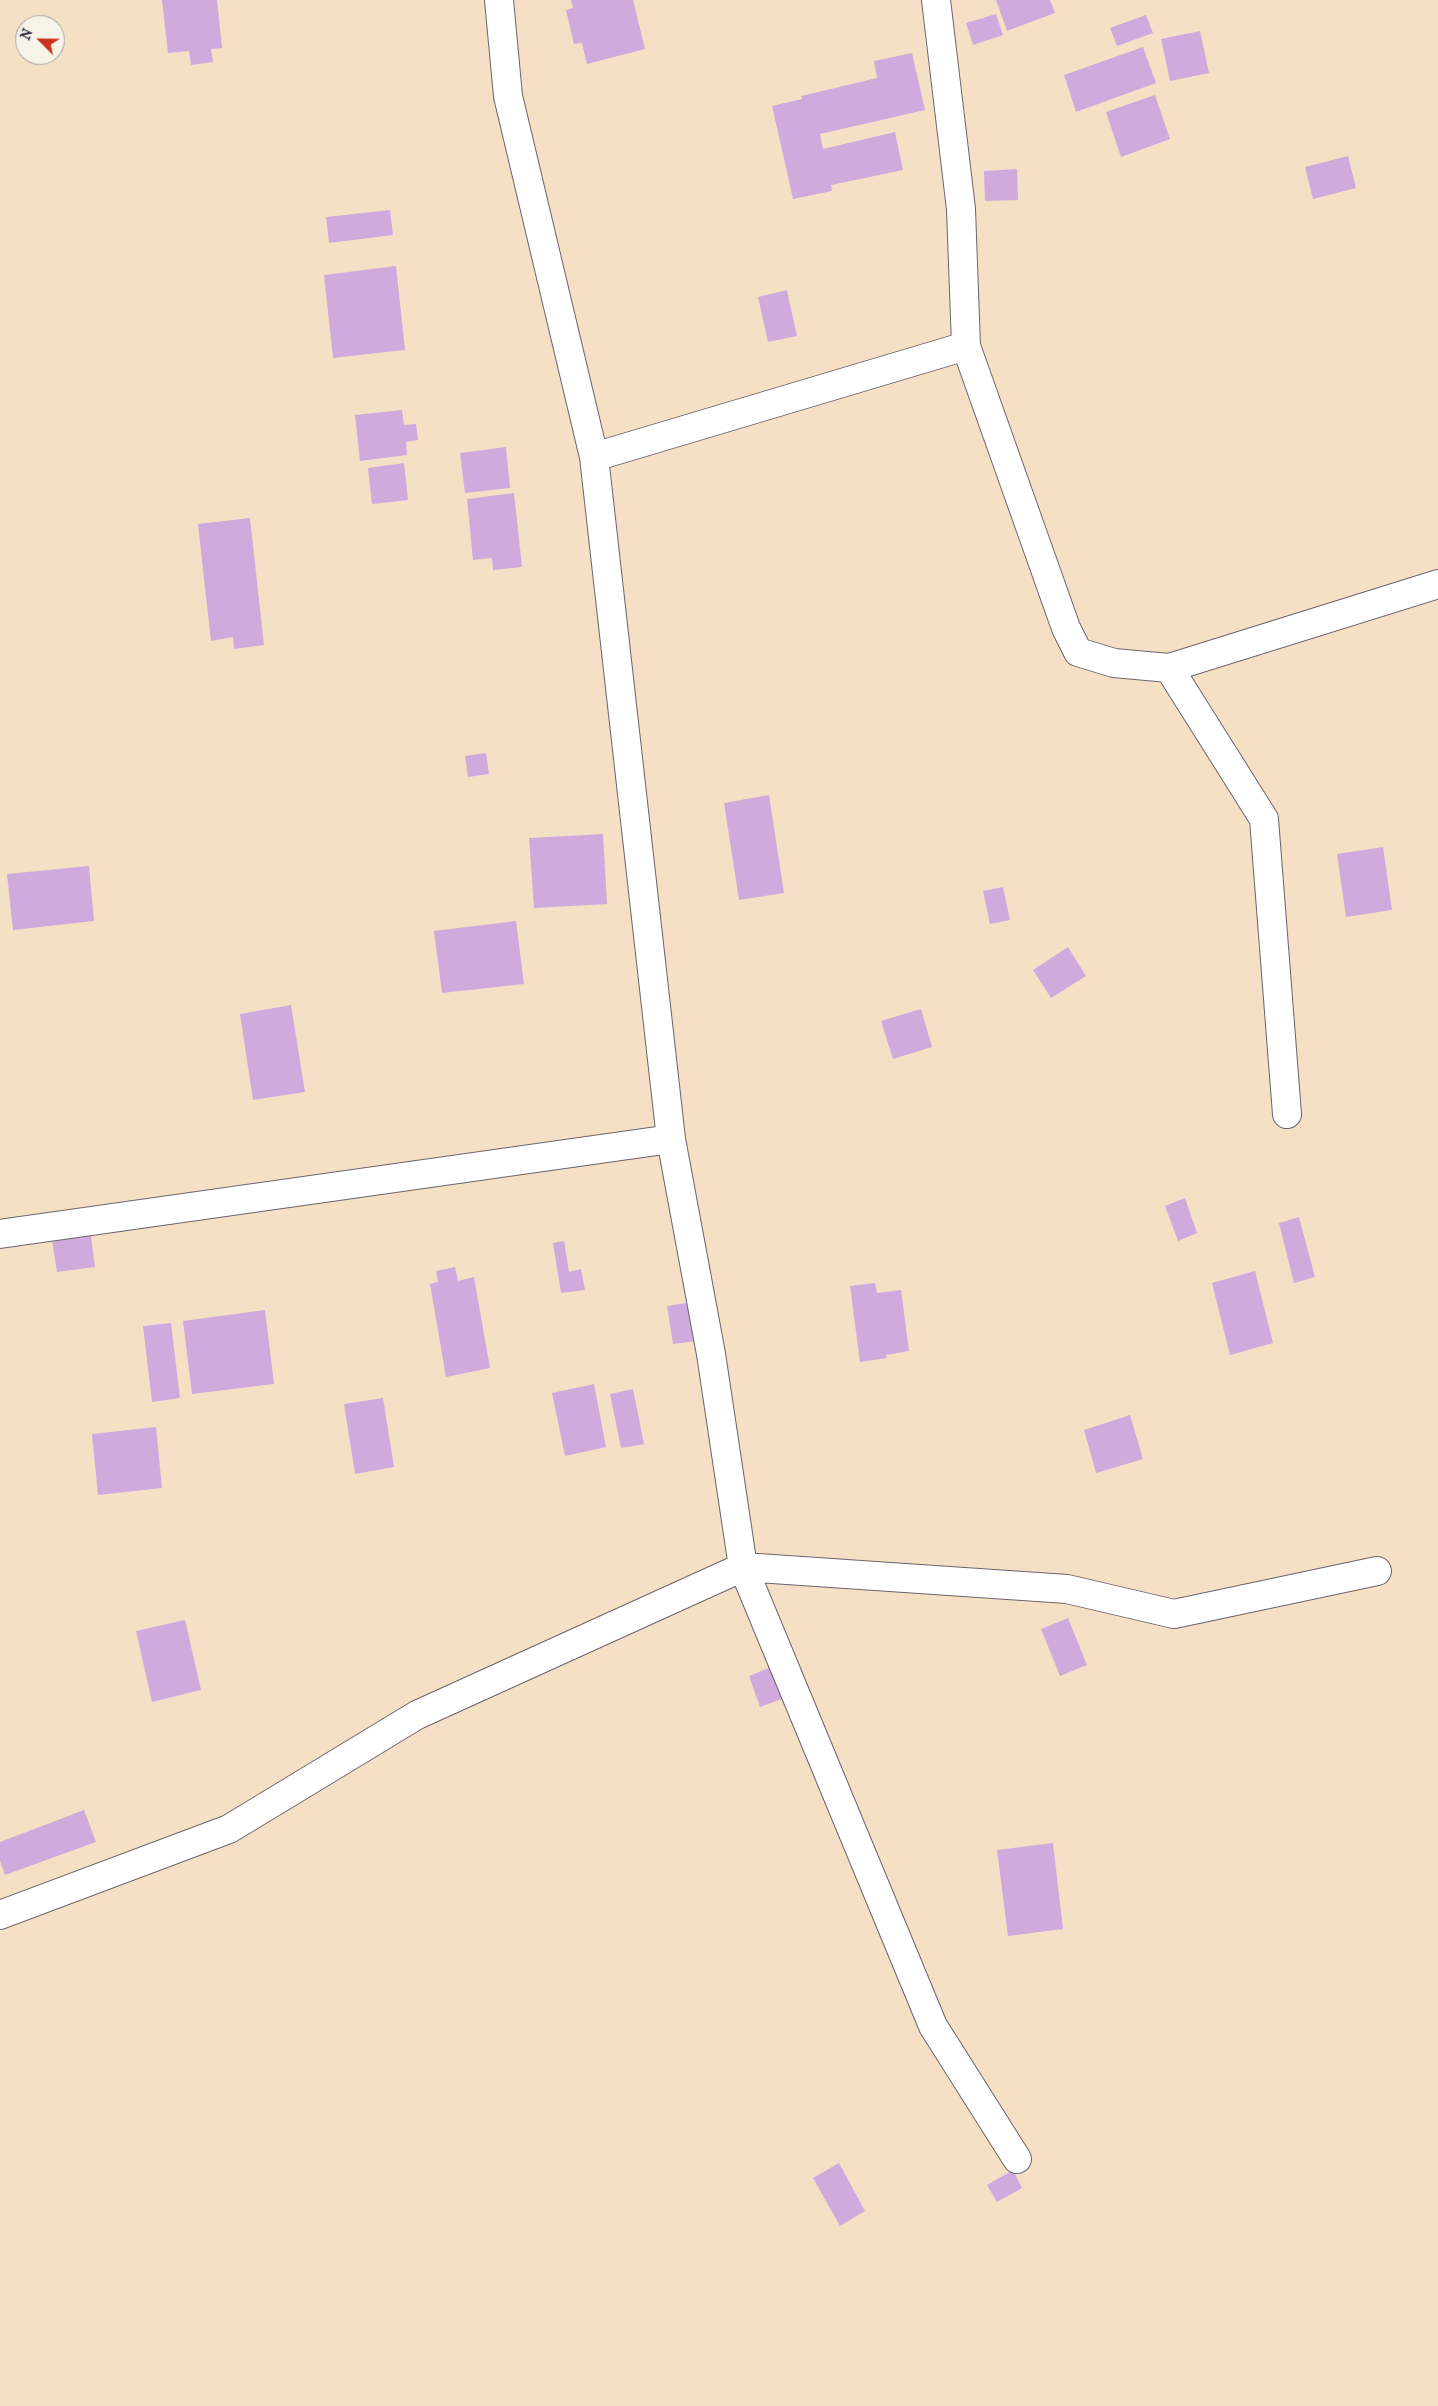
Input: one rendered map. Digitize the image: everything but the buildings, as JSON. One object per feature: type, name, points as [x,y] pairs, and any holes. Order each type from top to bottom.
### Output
[{"type":"street","points":[[499,0],[508,96],[594,457],[670,1139],[711,1354],[743,1567],[933,2026],[1017,2159]]},
{"type":"street","points":[[936,0],[961,209],[966,346],[1066,628],[1078,652],[1114,663],[1169,668],[1438,584]]},
{"type":"street","points":[[594,457],[966,346]]},
{"type":"street","points":[[1169,668],[1264,819],[1287,1114]]},
{"type":"street","points":[[0,1234],[670,1139]]},
{"type":"street","points":[[0,1914],[229,1829],[417,1715],[743,1567],[1067,1589],[1174,1614],[1377,1571]]}]
